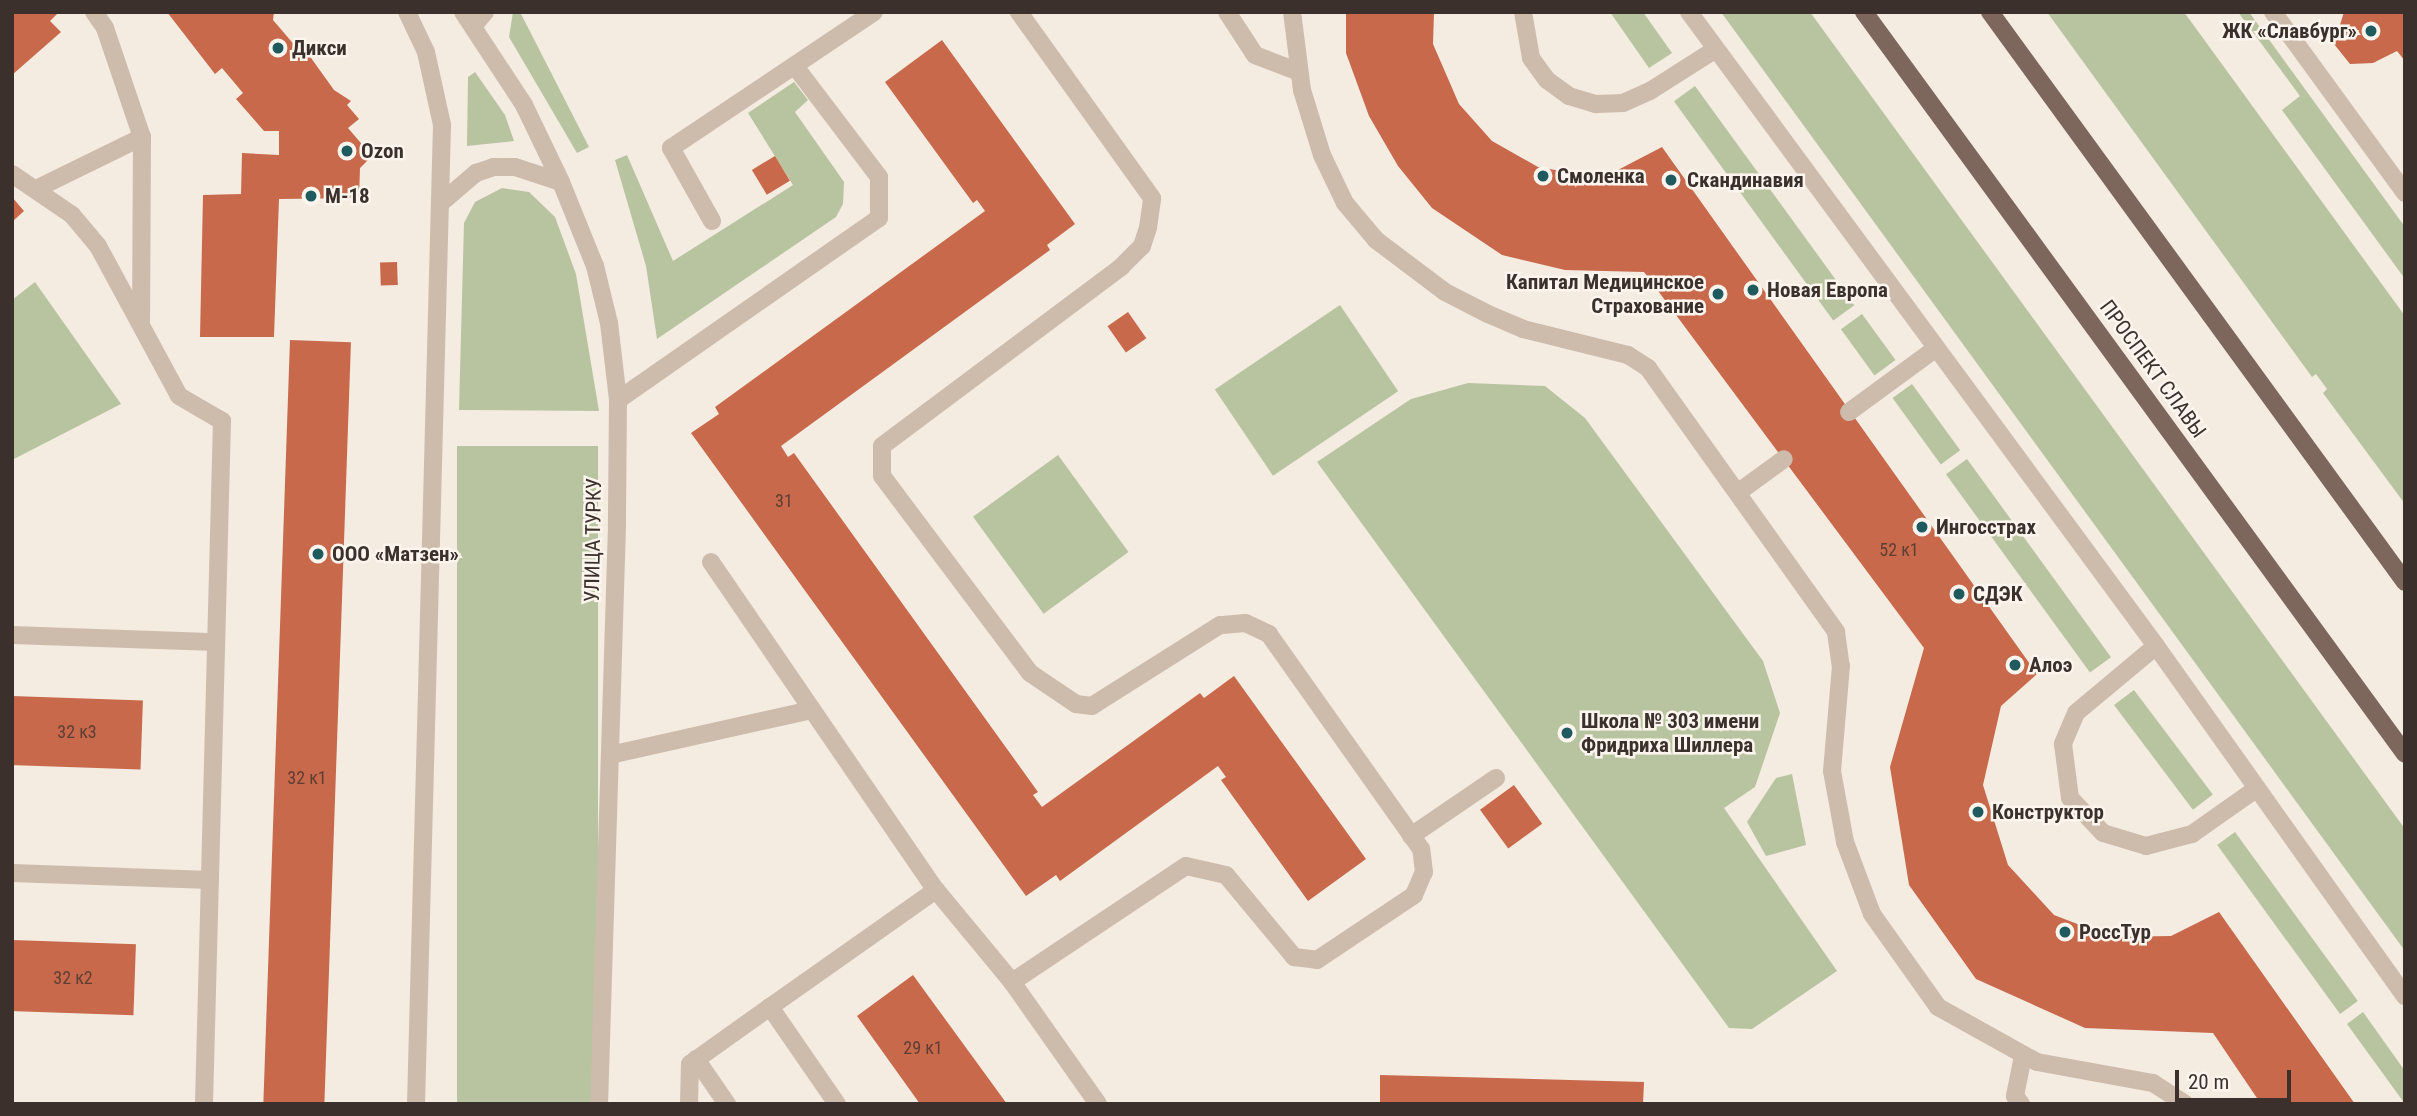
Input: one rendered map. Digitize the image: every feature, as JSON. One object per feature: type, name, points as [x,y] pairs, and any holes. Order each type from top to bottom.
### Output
[{"type":"main road","name":"ПРОСПЕКТ СЛАВЫ","points":[[1864,12],[2405,754]]},
{"type":"main road","points":[[1990,12],[2405,582]]},
{"type":"street","points":[[94,12],[105,28],[142,137],[141,325]]},
{"type":"street","points":[[407,12],[426,52],[437,93],[442,202],[416,1104]]},
{"type":"street","points":[[712,221],[671,148],[797,69],[874,12]]},
{"type":"street","points":[[1012,982],[1186,866],[1226,875],[1294,957],[1317,960],[1414,895],[1424,872],[1421,849],[1269,634],[1245,623],[1220,625],[1092,706],[1076,704],[1030,673],[882,476],[882,446],[1121,267],[1142,246],[1148,228],[1152,198],[1019,12]]},
{"type":"street","points":[[1227,12],[1255,55],[1298,72]]},
{"type":"street","points":[[1292,12],[1298,72],[1322,155],[1345,203],[1376,240],[1445,292],[1488,314],[1523,329],[1628,355],[1648,368],[1740,491],[1836,632],[1841,666],[1833,718],[1837,812],[1872,914],[1938,1007],[2023,1056],[2153,1083],[2185,1104]]},
{"type":"street","points":[[1523,12],[1531,58],[1547,80],[1569,96],[1596,104],[1623,103],[1650,91],[1716,49]]},
{"type":"street","points":[[1689,12],[2156,646],[2405,996]]},
{"type":"street","points":[[2273,12],[2405,193]]},
{"type":"street","name":"УЛИЦА ТУРКУ","points":[[473,17],[524,105],[561,181],[595,266],[618,400],[599,1104]]},
{"type":"street","points":[[618,400],[879,218],[879,177],[797,69]]},
{"type":"street","points":[[38,188],[142,137]]},
{"type":"street","points":[[442,202],[475,173],[493,167],[515,167],[561,181]]},
{"type":"street","points":[[12,174],[23,185],[38,188],[98,246],[179,397],[222,421],[204,1104]]},
{"type":"street","points":[[1849,412],[1935,349]]},
{"type":"street","points":[[1740,491],[1784,459]]},
{"type":"street","points":[[711,562],[936,890],[1012,982],[1098,1104]]},
{"type":"street","points":[[12,635],[216,642]]},
{"type":"street","points":[[2156,646],[2076,713],[2063,744],[2070,798],[2103,833],[2146,846],[2192,834],[2256,789]]},
{"type":"street","points":[[610,755],[812,710]]},
{"type":"street","points":[[1411,836],[1496,778]]},
{"type":"street","points":[[12,873],[210,880]]},
{"type":"street","points":[[689,1104],[690,1064],[936,890]]},
{"type":"street","points":[[770,1007],[837,1104]]},
{"type":"street","points":[[2021,1104],[2015,1096],[2023,1056]]},
{"type":"street","points":[[696,1059],[727,1104]]},
{"type":"green space","points":[[513,12],[520,12],[589,147],[577,153],[509,37]]},
{"type":"green space","points":[[1610,12],[1643,12],[1672,53],[1649,68]]},
{"type":"green space","points":[[1721,12],[1810,12],[2405,829],[2405,951]]},
{"type":"green space","points":[[2047,12],[2184,12],[2405,316],[2405,504],[2323,393],[2327,389],[2316,374],[2312,377]]},
{"type":"green space","points":[[2238,12],[2249,12],[2405,227],[2405,279],[2282,110],[2300,96]]},
{"type":"green space","points":[[475,72],[505,115],[514,141],[467,146],[468,77]]},
{"type":"green space","points":[[794,82],[808,100],[795,112],[844,182],[843,204],[836,217],[657,339],[646,266],[615,160],[627,155],[673,261],[793,185],[748,113]]},
{"type":"green space","points":[[1695,86],[1854,305],[1833,321],[1674,101]]},
{"type":"green space","points":[[502,188],[529,192],[555,217],[576,274],[599,411],[459,410],[464,223],[475,202]]},
{"type":"green space","points":[[35,282],[121,404],[12,460],[12,300]]},
{"type":"green space","points":[[1340,305],[1398,391],[1273,476],[1215,389]]},
{"type":"green space","points":[[1862,314],[1896,360],[1874,375],[1841,329]]},
{"type":"green space","points":[[1468,383],[1545,386],[1585,418],[1763,661],[1780,713],[1755,787],[1724,808],[1837,971],[1752,1029],[1729,1028],[1317,462],[1411,399]]},
{"type":"green space","points":[[1912,384],[1960,450],[1941,464],[1893,398]]},
{"type":"green space","points":[[457,446],[598,446],[598,1104],[457,1104]]},
{"type":"green space","points":[[1058,455],[1129,552],[1044,614],[973,517]]},
{"type":"green space","points":[[1967,459],[2111,657],[2090,672],[1946,474]]},
{"type":"green space","points":[[2134,690],[2213,795],[2193,810],[2114,705]]},
{"type":"green space","points":[[1792,774],[1806,845],[1766,856],[1747,822],[1776,778]]},
{"type":"green space","points":[[2235,832],[2358,1001],[2340,1014],[2217,845]]},
{"type":"green space","points":[[2363,1012],[2405,1071],[2405,1104],[2347,1024]]},
{"type":"building","points":[[12,12],[59,12],[50,21],[61,32],[12,75]]},
{"type":"building","points":[[167,12],[274,12],[273,20],[297,48],[301,44],[334,90],[351,101],[347,105],[359,119],[348,128],[372,156],[360,168],[359,198],[279,199],[274,337],[200,337],[203,195],[241,194],[242,153],[279,155],[279,131],[264,131],[236,99],[243,93],[222,68],[215,74]]},
{"type":"building","points":[[1346,12],[1434,12],[1433,44],[1459,104],[1492,141],[1538,167],[1584,175],[1614,172],[1662,147],[2037,674],[2001,706],[1983,785],[2008,865],[2054,915],[2111,937],[2171,936],[2219,912],[2355,1104],[2261,1104],[2213,1033],[2085,1028],[1976,979],[1909,885],[1890,767],[1924,648],[1644,272],[1565,270],[1502,255],[1432,208],[1398,166],[1369,116],[1346,53]]},
{"type":"building","name":"ЖК «Славбург»","points":[[2344,12],[2405,12],[2405,61],[2397,51],[2373,63],[2350,64],[2334,44]]},
{"type":"building","points":[[942,40],[1075,224],[1047,245],[1050,250],[781,446],[788,457],[794,453],[1038,792],[1033,795],[1042,807],[1200,693],[1204,698],[1234,676],[1366,859],[1308,901],[1221,780],[1226,777],[1218,766],[1060,881],[1056,875],[1026,896],[691,433],[719,414],[715,407],[985,211],[977,200],[973,203],[885,82]]},
{"type":"building","points":[[775,156],[790,181],[767,195],[752,170]]},
{"type":"building","points":[[12,197],[24,211],[12,222]]},
{"type":"building","points":[[397,262],[398,285],[381,286],[380,263]]},
{"type":"building","points":[[1128,312],[1146,338],[1126,353],[1108,326]]},
{"type":"building","points":[[290,340],[351,342],[324,1104],[263,1104]]},
{"type":"building","points":[[12,696],[143,701],[141,770],[12,765]]},
{"type":"building","points":[[1514,785],[1542,824],[1508,849],[1480,810]]},
{"type":"building","points":[[12,940],[136,944],[133,1015],[12,1011]]},
{"type":"building","points":[[913,975],[1007,1104],[920,1104],[857,1016]]},
{"type":"building","points":[[1380,1075],[1644,1082],[1643,1104],[1380,1104]]},
{"type":"place","name":"ЖК «Славбург»","points":[[2371,31]]},
{"type":"place","name":"Дикси","points":[[278,48]]},
{"type":"place","name":"Ozon","points":[[347,151]]},
{"type":"place","name":"Смоленка","points":[[1543,176]]},
{"type":"place","name":"Скандинавия","points":[[1671,180]]},
{"type":"place","name":"M-18","points":[[311,196]]},
{"type":"place","name":"Новая Европа","points":[[1753,290]]},
{"type":"place","name":"Капитал Медицинское Страхование","points":[[1718,294]]},
{"type":"place","name":"Ингосстрах","points":[[1922,527]]},
{"type":"place","name":"ООО «Матзен»","points":[[318,554]]},
{"type":"place","name":"СДЭК","points":[[1959,594]]},
{"type":"place","name":"Алоэ","points":[[2015,665]]},
{"type":"place","name":"Школа № 303 имени Фридриха Шиллера","points":[[1567,733]]},
{"type":"place","name":"Конструктор","points":[[1978,812]]},
{"type":"place","name":"РоссТур","points":[[2065,932]]}]
